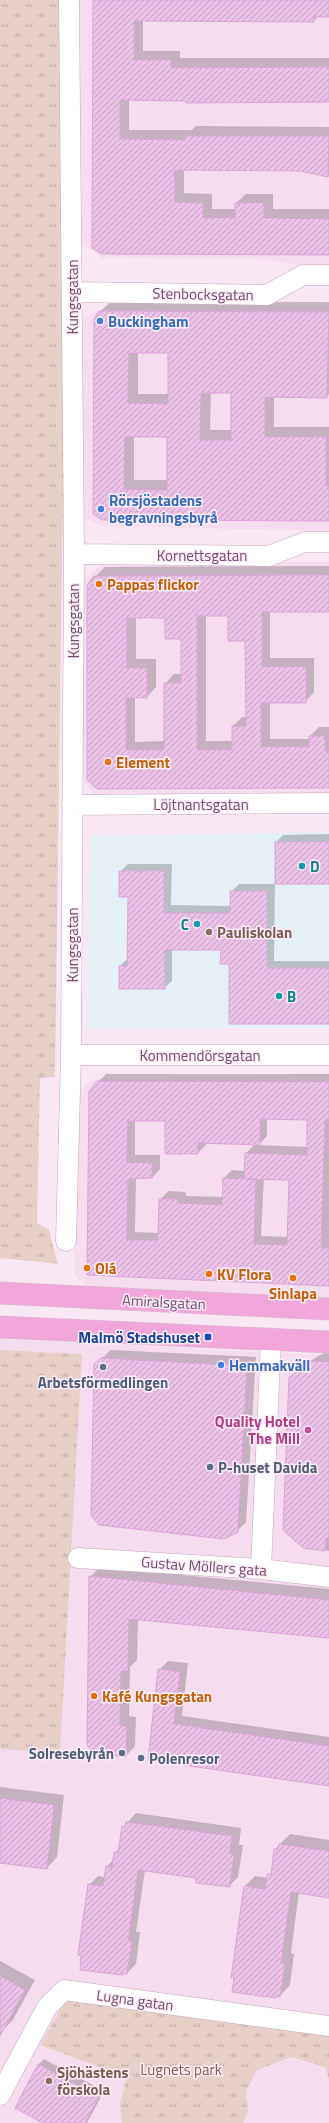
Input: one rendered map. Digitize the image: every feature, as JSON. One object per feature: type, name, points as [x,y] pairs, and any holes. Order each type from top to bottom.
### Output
[{"type":"main road","name":"Amiralsgatan","points":[[0,1293],[329,1309]]},
{"type":"main road","points":[[0,1327],[329,1342]]},
{"type":"street","name":"Kungsgatan","points":[[66,1241],[72,1055],[74,554],[69,0]]},
{"type":"street","name":"Stenbocksgatan","points":[[72,292],[268,295],[303,275],[329,275]]},
{"type":"street","name":"Kornettsgatan","points":[[74,554],[269,556],[305,542],[329,542]]},
{"type":"street","name":"Löjtnantsgatan","points":[[72,805],[329,803]]},
{"type":"street","name":"Kommendörsgatan","points":[[72,1055],[329,1056]]},
{"type":"street","points":[[261,1569],[271,1339]]},
{"type":"street","name":"Gustav Möllers gata","points":[[78,1558],[261,1569],[329,1577]]},
{"type":"street","name":"Lugna gatan","points":[[0,2095],[47,2006],[64,1990],[329,2026]]},
{"type":"shaded area","points":[[79,0],[329,0],[329,267],[304,266],[259,259],[102,258],[82,242]]},
{"type":"shaded area","points":[[112,304],[329,305],[329,531],[103,526],[83,518],[81,319]]},
{"type":"shaded area","points":[[329,562],[329,796],[95,796],[79,776],[79,583],[102,564]]},
{"type":"shaded area","name":"Pauliskolan","points":[[329,832],[329,1028],[87,1028],[90,836]]},
{"type":"shaded area","points":[[329,1074],[329,1303],[91,1290],[74,1275],[74,1097],[92,1079]]},
{"type":"shaded area","points":[[0,1339],[329,1355],[329,2123],[0,2123]]},
{"type":"green space","points":[[0,0],[60,0],[65,343],[55,1077],[40,1078],[37,1223],[49,1230],[58,1264],[0,1258]]},
{"type":"green space","points":[[0,1350],[82,1354],[60,1753],[0,1749]]},
{"type":"green space","name":"Lugnets park","points":[[67,1998],[329,2032],[329,2079],[325,2067],[291,2057],[257,2070],[246,2091],[248,2112],[243,2123],[122,2123],[120,2104],[127,2077],[40,2045]]},
{"type":"building","points":[[93,0],[329,0],[329,17],[314,17],[314,22],[134,21],[134,60],[171,60],[171,68],[329,67],[329,102],[186,103],[186,101],[120,100],[120,139],[185,140],[185,136],[329,136],[328,177],[301,171],[175,170],[175,202],[203,203],[203,218],[235,218],[235,203],[264,203],[264,218],[329,219],[329,255],[102,254],[92,248]]},
{"type":"building","points":[[99,311],[329,312],[327,398],[265,397],[265,437],[326,437],[326,486],[329,486],[329,521],[102,520],[93,514],[94,319]],"holes":[[[129,353],[168,353],[168,404],[128,403]],[[201,393],[231,393],[231,440],[200,440]],[[125,437],[167,437],[167,490],[124,489]]]},
{"type":"building","points":[[329,575],[329,612],[262,612],[262,667],[306,667],[306,703],[261,703],[261,747],[309,747],[309,736],[325,736],[325,751],[329,751],[329,788],[97,789],[87,780],[87,585],[94,576]],"holes":[[[197,616],[228,616],[228,641],[245,641],[246,726],[232,726],[232,750],[197,750]],[[127,618],[165,618],[165,639],[181,639],[181,683],[164,683],[164,750],[126,750],[126,698],[147,698],[147,668],[127,668]]]},
{"type":"building","name":"D","points":[[275,842],[329,842],[329,884],[275,884]]},
{"type":"building","name":"C","points":[[119,871],[164,871],[164,913],[230,913],[230,891],[267,891],[267,968],[329,968],[329,1024],[229,1024],[229,964],[220,964],[221,950],[165,950],[165,989],[119,989],[119,966],[127,966],[128,897],[119,897]]},
{"type":"building","points":[[97,1081],[329,1082],[329,1120],[325,1120],[321,1248],[329,1248],[329,1286],[87,1275],[89,1091]],"holes":[[[260,1119],[307,1120],[307,1155],[245,1153],[244,1179],[223,1178],[222,1205],[178,1203],[177,1199],[159,1199],[158,1240],[127,1240],[128,1179],[152,1178],[152,1163],[127,1163],[128,1121],[165,1121],[165,1154],[198,1154],[198,1143],[260,1145]],[[256,1179],[289,1180],[287,1245],[254,1244]]]},
{"type":"building","points":[[101,1358],[247,1366],[238,1532],[224,1539],[99,1525],[91,1515],[94,1364]]},
{"type":"building","name":"Quality Hotel The Mill","points":[[314,1361],[329,1362],[329,1538],[326,1538],[325,1551],[303,1548],[283,1530],[289,1377]]},
{"type":"building","points":[[89,1576],[329,1600],[329,1638],[129,1619],[128,1671],[121,1671],[120,1725],[127,1727],[126,1757],[94,1753],[87,1745]]},
{"type":"building","points":[[158,1669],[180,1672],[174,1724],[329,1746],[329,1786],[148,1760]]},
{"type":"building","points":[[0,1798],[54,1805],[47,1869],[0,1863]]},
{"type":"building","points":[[126,1822],[232,1836],[230,1854],[234,1854],[230,1887],[196,1883],[196,1878],[138,1870],[128,1941],[132,1941],[127,1974],[123,1975],[80,1970],[81,1956],[78,1955],[88,1884],[103,1886],[106,1866],[112,1867],[114,1852],[118,1853],[122,1826],[125,1827]]},
{"type":"building","points":[[279,1844],[329,1851],[329,1898],[291,1892],[281,1963],[285,1964],[280,1997],[276,1996],[276,1998],[232,1992],[234,1978],[231,1978],[244,1886],[265,1889],[267,1874],[271,1875],[274,1849],[278,1849]]},
{"type":"building","points":[[0,1976],[25,1990],[0,2036]]},
{"type":"building","name":"Sjöhästens förskola","points":[[38,2064],[99,2097],[85,2123],[43,2123],[15,2108]]},
{"type":"place","name":"Buckingham","points":[[100,321]]},
{"type":"place","name":"Rörsjöstadens begravningsbyrå","points":[[101,509]]},
{"type":"place","name":"Pappas flickor","points":[[99,584]]},
{"type":"place","name":"Element","points":[[108,762]]},
{"type":"place","name":"D","points":[[302,866]]},
{"type":"place","name":"C","points":[[197,924]]},
{"type":"place","name":"Pauliskolan","points":[[209,932]]},
{"type":"place","name":"B","points":[[279,996]]},
{"type":"place","name":"Olá","points":[[87,1268]]},
{"type":"place","name":"KV Flora","points":[[209,1274]]},
{"type":"place","name":"Sinlapa","points":[[293,1278]]},
{"type":"place","name":"Malmö Stadshuset","points":[[208,1337]]},
{"type":"place","name":"Hemmakväll","points":[[221,1365]]},
{"type":"place","name":"Arbetsförmedlingen","points":[[103,1367]]},
{"type":"place","name":"Quality Hotel The Mill","points":[[308,1430]]},
{"type":"place","name":"P-huset Davida","points":[[210,1467]]},
{"type":"place","name":"Kafé Kungsgatan","points":[[94,1696]]},
{"type":"place","name":"Solresebyrån","points":[[122,1753]]},
{"type":"place","name":"Polenresor","points":[[141,1758]]},
{"type":"place","name":"Sjöhästens förskola","points":[[49,2081]]}]
